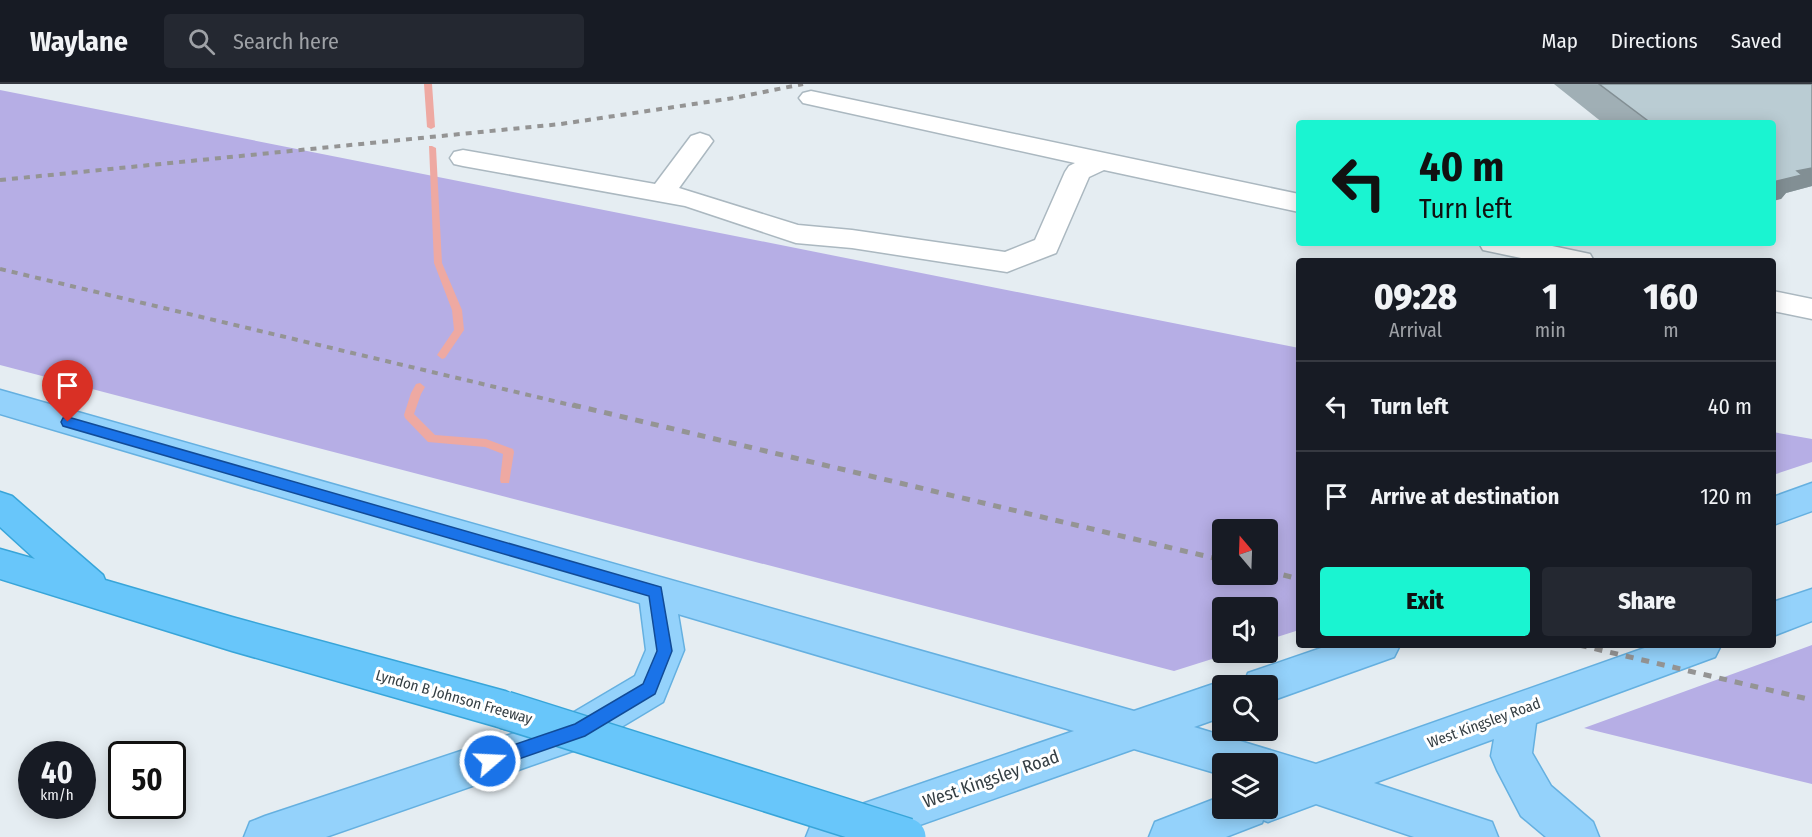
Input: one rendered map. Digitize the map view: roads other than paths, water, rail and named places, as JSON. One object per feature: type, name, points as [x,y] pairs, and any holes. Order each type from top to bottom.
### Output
[{"type":"highway","points":[[0,506],[98,594]]},
{"type":"highway","name":"Lyndon B Johnson Freeway","points":[[0,564],[232,634],[505,710],[907,837]]},
{"type":"main road","points":[[0,402],[1216,753]]},
{"type":"main road","points":[[1776,510],[1812,497]]},
{"type":"main road","points":[[265,837],[579,731],[649,689],[665,651],[656,591]]},
{"type":"main road","points":[[1776,619],[1812,605]]},
{"type":"main road","points":[[1278,680],[1372,648]]},
{"type":"main road","name":"West Kingsley Road","points":[[1278,797],[1694,648]]},
{"type":"main road","name":"West Kingsley Road","points":[[827,837],[1212,702]]},
{"type":"main road","points":[[1519,710],[1511,756],[1536,801],[1578,837]]},
{"type":"main road","points":[[1278,771],[1477,837]]},
{"type":"main road","points":[[1170,837],[1218,819]]},
{"type":"lane","points":[[811,98],[1296,201]]},
{"type":"lane","points":[[661,194],[700,141]]},
{"type":"lane","points":[[463,159],[689,198],[796,234],[852,239],[1007,262],[1046,246],[1078,172],[1101,161]]},
{"type":"lane","points":[[1508,246],[1566,258]]},
{"type":"lane","points":[[1776,302],[1812,309]]},
{"type":"waterway","points":[[428,84],[431,127]]},
{"type":"waterway","points":[[432,148],[438,263],[457,310],[459,330],[442,355]]},
{"type":"waterway","points":[[420,387],[409,415],[432,439],[486,443],[509,452],[505,480]]},
{"type":"railway","points":[[0,180],[561,124],[734,98],[803,84]]},
{"type":"railway","points":[[0,269],[579,407]]},
{"type":"railway","points":[[573,405],[1212,558]]},
{"type":"railway","points":[[1278,574],[1296,578]]},
{"type":"railway","points":[[1592,648],[1812,700]]}]
